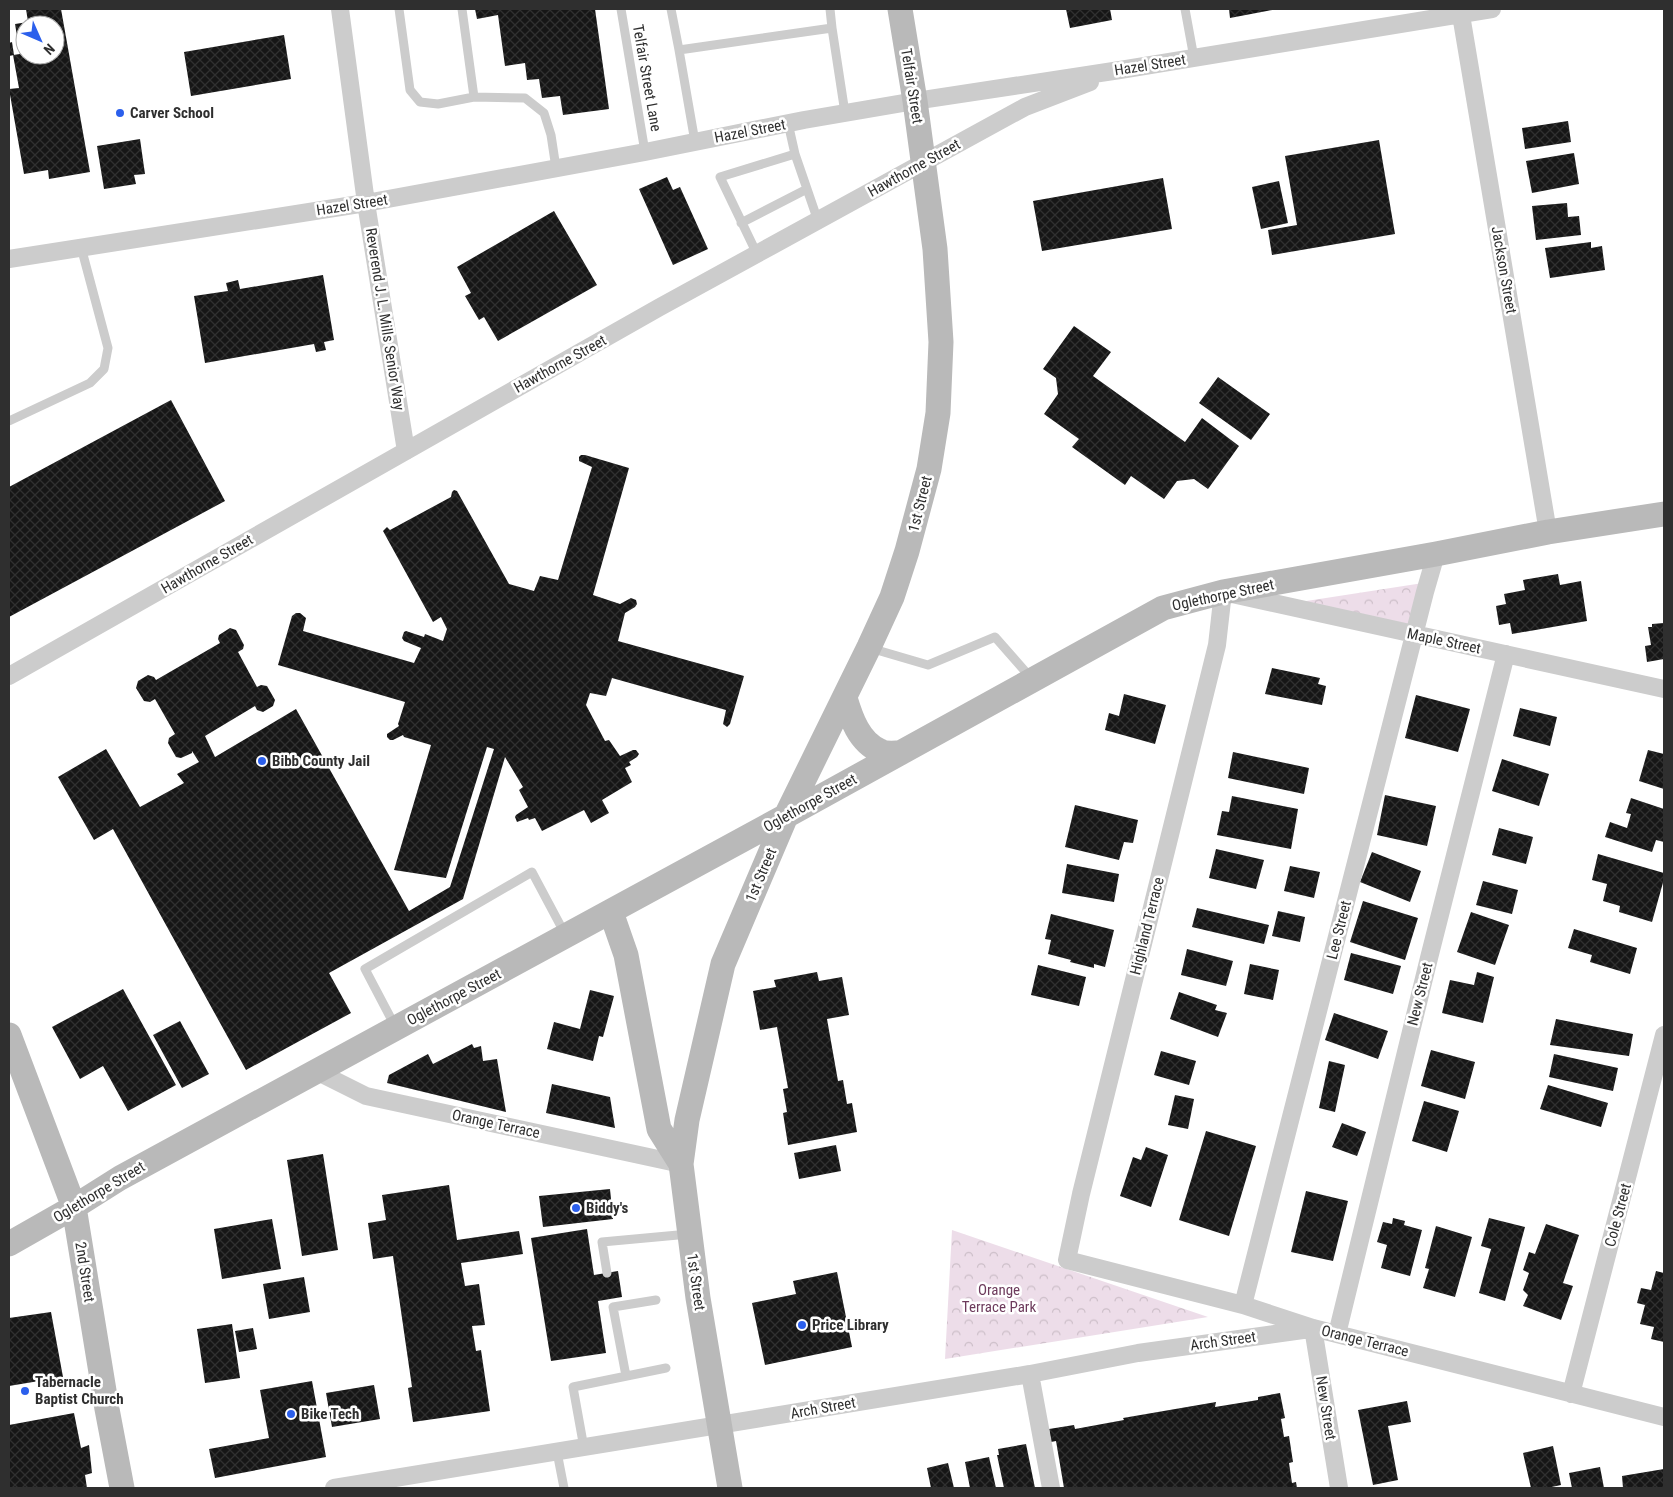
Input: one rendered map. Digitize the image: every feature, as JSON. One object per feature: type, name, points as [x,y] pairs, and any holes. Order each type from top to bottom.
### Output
[{"type":"street","name":"Reverend J. L. Mills Senior Way","points":[[340,9],[366,203],[406,451]]},
{"type":"street","name":"Telfair Street","points":[[900,9],[923,163]]},
{"type":"street","name":"Hazel Street","points":[[9,259],[366,203],[645,152],[788,123],[915,101],[1194,58],[1460,12],[1492,9]]},
{"type":"street","name":"Jackson Street","points":[[1460,12],[1548,532]]},
{"type":"street","name":"Hawthorne Street","points":[[9,676],[406,451],[923,163],[1026,107],[1120,70]]},
{"type":"street","name":"1st Street","points":[[730,1488],[698,1298],[680,1164],[691,1101],[723,964],[786,816],[845,698],[892,597],[907,551],[929,469],[938,413],[941,342],[935,249],[923,163]]},
{"type":"street","name":"Oglethorpe Street","points":[[9,1244],[120,1178],[611,912],[1163,608],[1223,592],[1548,532],[1664,514]]},
{"type":"street","name":"Lee Street","points":[[1243,1305],[1436,554]]},
{"type":"street","name":"Maple Street","points":[[1223,592],[1664,689]]},
{"type":"street","name":"Highland Terrace","points":[[1068,1260],[1081,1194],[1217,645],[1223,592]]},
{"type":"street","name":"New Street","points":[[1337,1334],[1506,654]]},
{"type":"street","points":[[845,698],[853,723],[865,740],[880,752],[900,753]]},
{"type":"street","points":[[611,912],[626,955],[659,1129],[680,1164]]},
{"type":"street","name":"2nd Street","points":[[9,1035],[74,1207],[122,1488]]},
{"type":"street","name":"Cole Street","points":[[1571,1394],[1664,1036]]},
{"type":"street","name":"Orange Terrace","points":[[316,1072],[366,1096],[680,1164]]},
{"type":"street","name":"Orange Terrace","points":[[1068,1260],[1243,1305],[1312,1328],[1664,1417]]},
{"type":"street","name":"New Street","points":[[1312,1328],[1339,1488]]},
{"type":"street","name":"Arch Street","points":[[334,1488],[368,1486],[557,1452],[1030,1374],[1138,1353],[1312,1328]]},
{"type":"street","points":[[1030,1374],[1051,1488]]},
{"type":"lane","points":[[399,9],[410,90],[420,102],[438,104],[474,97],[525,98],[544,114],[551,135],[556,168]]},
{"type":"lane","points":[[462,9],[474,97]]},
{"type":"lane","name":"Telfair Street Lane","points":[[621,9],[645,152]]},
{"type":"lane","points":[[671,9],[695,142]]},
{"type":"lane","points":[[830,9],[845,113]]},
{"type":"lane","points":[[1185,9],[1194,58]]},
{"type":"lane","points":[[679,50],[832,28]]},
{"type":"lane","points":[[788,123],[795,154],[818,221]]},
{"type":"lane","points":[[757,254],[720,178],[795,154]]},
{"type":"lane","points":[[741,223],[807,189]]},
{"type":"lane","points":[[9,422],[90,383],[104,369],[108,348],[81,247]]},
{"type":"lane","points":[[869,647],[928,665],[995,637],[1033,680]]},
{"type":"lane","points":[[396,1028],[365,969],[532,872],[566,936]]},
{"type":"lane","points":[[607,1273],[602,1242],[689,1234]]},
{"type":"lane","points":[[626,1376],[612,1303],[656,1300]]},
{"type":"lane","points":[[584,1448],[573,1387],[666,1368]]},
{"type":"lane","points":[[557,1452],[564,1488]]},
{"type":"green space","points":[[1423,583],[1411,629],[1300,602]]},
{"type":"green space","name":"Orange Terrace Park","points":[[952,1230],[1208,1317],[945,1359]]},
{"type":"building","points":[[26,9],[61,9],[62,15],[27,15]]},
{"type":"building","points":[[475,9],[595,9],[609,109],[563,115],[560,96],[542,98],[539,79],[527,80],[525,63],[505,66],[498,15],[477,19]]},
{"type":"building","points":[[1066,9],[1110,9],[1112,20],[1070,28]]},
{"type":"building","points":[[1229,9],[1272,9],[1272,10],[1230,18]]},
{"type":"building","points":[[65,31],[90,172],[49,179],[48,170],[24,174],[9,89],[19,88],[13,55],[15,55],[15,65],[65,65]]},
{"type":"building","points":[[284,35],[291,79],[191,96],[184,52]]},
{"type":"building","points":[[12,42],[14,55],[9,56],[9,43]]},
{"type":"building","points":[[1568,121],[1571,142],[1525,149],[1522,128]]},
{"type":"building","points":[[140,139],[145,174],[134,175],[136,184],[104,189],[97,146]]},
{"type":"building","points":[[1379,140],[1395,234],[1272,255],[1268,230],[1297,225],[1285,156]]},
{"type":"building","points":[[1574,153],[1579,184],[1532,193],[1526,161]]},
{"type":"building","points":[[667,177],[673,190],[680,187],[708,249],[673,265],[639,189]]},
{"type":"building","points":[[1163,178],[1172,229],[1042,251],[1033,201]]},
{"type":"building","points":[[1279,181],[1288,223],[1261,229],[1252,187]]},
{"type":"building","points":[[1567,203],[1568,217],[1579,216],[1581,235],[1536,240],[1532,206]]},
{"type":"building","points":[[554,211],[597,285],[498,341],[484,317],[479,320],[465,296],[471,293],[457,267]]},
{"type":"building","points":[[1591,242],[1591,248],[1602,246],[1605,270],[1550,278],[1545,248]]},
{"type":"building","points":[[323,275],[334,340],[324,342],[326,350],[316,352],[314,344],[205,363],[194,296],[228,291],[226,283],[238,280],[240,289]]},
{"type":"building","points":[[1074,326],[1111,352],[1093,376],[1185,442],[1202,418],[1239,446],[1208,489],[1194,479],[1177,481],[1164,499],[1131,476],[1125,485],[1072,447],[1079,439],[1044,414],[1058,394],[1056,378],[1043,369]]},
{"type":"building","points":[[1218,377],[1270,414],[1251,440],[1199,403]]},
{"type":"building","points":[[171,400],[225,501],[9,617],[9,487]]},
{"type":"building","name":"Bibb County Jail","points":[[581,455],[629,468],[593,595],[620,604],[631,598],[636,600],[637,604],[635,607],[625,613],[618,641],[744,676],[730,724],[727,727],[723,724],[726,710],[612,678],[606,696],[590,693],[586,705],[605,741],[609,740],[620,756],[633,750],[636,750],[639,754],[629,762],[631,765],[625,768],[632,782],[602,800],[609,813],[591,823],[584,810],[542,831],[535,818],[529,820],[528,818],[517,822],[516,815],[528,807],[519,790],[523,787],[505,757],[463,899],[329,973],[351,1013],[246,1070],[113,829],[94,840],[58,777],[106,749],[140,807],[184,783],[177,774],[199,762],[192,751],[192,753],[181,758],[176,757],[168,743],[169,738],[175,734],[155,699],[150,702],[144,701],[136,688],[138,681],[148,675],[156,680],[220,643],[219,635],[230,628],[236,630],[244,645],[243,649],[238,652],[257,687],[261,685],[267,686],[275,700],[273,706],[263,712],[257,710],[255,706],[205,736],[215,757],[296,709],[409,911],[450,887],[494,749],[487,747],[446,878],[394,870],[431,745],[404,737],[403,735],[393,740],[387,737],[387,734],[399,726],[405,702],[278,665],[292,616],[300,613],[306,618],[303,631],[414,663],[421,648],[404,641],[402,638],[404,632],[424,637],[425,634],[443,641],[447,629],[441,617],[433,622],[383,531],[387,527],[390,530],[451,497],[454,490],[457,491],[509,584],[534,591],[540,576],[558,580],[592,467],[579,461]]},
{"type":"building","points":[[1558,574],[1560,585],[1581,581],[1587,621],[1512,634],[1510,623],[1499,625],[1496,606],[1506,604],[1504,594],[1525,590],[1523,580]]},
{"type":"building","points":[[1664,623],[1664,659],[1647,662],[1645,646],[1651,645],[1648,627],[1652,627],[1652,624]]},
{"type":"building","points":[[1272,668],[1320,678],[1318,684],[1326,686],[1322,705],[1265,694]]},
{"type":"building","points":[[1124,694],[1166,705],[1155,744],[1105,730],[1109,713],[1119,716]]},
{"type":"building","points":[[1416,695],[1470,709],[1458,752],[1405,738]]},
{"type":"building","points":[[1520,708],[1557,717],[1550,746],[1513,736]]},
{"type":"building","points":[[1648,750],[1664,754],[1664,789],[1639,781]]},
{"type":"building","points":[[1233,752],[1309,768],[1304,794],[1228,778]]},
{"type":"building","points":[[1502,759],[1549,774],[1539,806],[1492,791]]},
{"type":"building","points":[[1385,795],[1436,806],[1427,846],[1377,835]]},
{"type":"building","points":[[1232,796],[1298,809],[1291,849],[1217,835],[1222,811],[1229,812]]},
{"type":"building","points":[[1631,798],[1664,809],[1664,842],[1656,840],[1652,852],[1605,837],[1610,822],[1627,828],[1631,814],[1626,813]]},
{"type":"building","points":[[1075,805],[1138,820],[1133,843],[1124,842],[1119,860],[1065,847]]},
{"type":"building","points":[[1499,828],[1533,837],[1526,864],[1492,855]]},
{"type":"building","points":[[1216,849],[1264,860],[1256,889],[1209,878]]},
{"type":"building","points":[[1372,852],[1421,871],[1410,902],[1360,882]]},
{"type":"building","points":[[1598,854],[1664,873],[1652,922],[1619,912],[1620,906],[1603,901],[1607,884],[1592,880]]},
{"type":"building","points":[[1067,864],[1119,874],[1114,902],[1062,893]]},
{"type":"building","points":[[1290,866],[1320,872],[1314,898],[1284,891]]},
{"type":"building","points":[[1483,881],[1518,890],[1512,914],[1476,905]]},
{"type":"building","points":[[1363,901],[1418,918],[1405,960],[1350,942]]},
{"type":"building","points":[[1197,908],[1269,925],[1264,944],[1192,927]]},
{"type":"building","points":[[1278,911],[1305,917],[1300,942],[1272,936]]},
{"type":"building","points":[[1471,912],[1509,925],[1495,965],[1457,952]]},
{"type":"building","points":[[1051,914],[1114,930],[1105,967],[1094,964],[1094,968],[1048,954],[1051,940],[1045,939]]},
{"type":"building","points":[[1574,929],[1637,948],[1630,974],[1590,962],[1592,955],[1568,948]]},
{"type":"building","points":[[1187,949],[1233,961],[1226,986],[1181,975]]},
{"type":"building","points":[[1351,953],[1401,966],[1393,994],[1344,980]]},
{"type":"building","points":[[1250,964],[1279,970],[1273,1000],[1244,994]]},
{"type":"building","points":[[1038,965],[1086,977],[1079,1006],[1031,995]]},
{"type":"building","points":[[817,972],[819,981],[842,977],[849,1015],[827,1019],[838,1081],[843,1080],[847,1104],[852,1103],[857,1132],[788,1145],[783,1113],[787,1112],[783,1089],[788,1088],[777,1027],[760,1030],[753,991],[776,987],[774,980]]},
{"type":"building","points":[[1477,972],[1494,977],[1483,1023],[1442,1013],[1450,980],[1474,985]]},
{"type":"building","points":[[123,989],[176,1085],[128,1111],[103,1066],[80,1079],[52,1027]]},
{"type":"building","points":[[590,990],[614,996],[603,1037],[599,1036],[593,1061],[547,1049],[554,1022],[580,1029]]},
{"type":"building","points":[[1179,992],[1217,1005],[1215,1010],[1227,1013],[1218,1037],[1170,1019]]},
{"type":"building","points":[[1334,1013],[1388,1031],[1378,1059],[1325,1040]]},
{"type":"building","points":[[1556,1019],[1633,1034],[1629,1056],[1550,1045]]},
{"type":"building","points":[[180,1021],[209,1074],[182,1088],[153,1035]]},
{"type":"building","points":[[472,1044],[474,1048],[481,1046],[483,1061],[497,1059],[506,1112],[387,1083],[389,1075],[428,1054],[433,1064]]},
{"type":"building","points":[[1431,1050],[1475,1062],[1465,1099],[1421,1086]]},
{"type":"building","points":[[1161,1051],[1196,1061],[1189,1085],[1154,1075]]},
{"type":"building","points":[[1554,1054],[1618,1068],[1613,1091],[1549,1077]]},
{"type":"building","points":[[1329,1061],[1345,1065],[1335,1112],[1319,1108]]},
{"type":"building","points":[[552,1084],[610,1097],[615,1128],[546,1113]]},
{"type":"building","points":[[1548,1085],[1608,1103],[1601,1127],[1540,1109]]},
{"type":"building","points":[[1175,1095],[1194,1099],[1188,1129],[1168,1125]]},
{"type":"building","points":[[1424,1101],[1459,1111],[1447,1152],[1412,1141]]},
{"type":"building","points":[[1342,1123],[1366,1132],[1357,1156],[1332,1147]]},
{"type":"building","points":[[1206,1131],[1256,1146],[1229,1236],[1179,1220]]},
{"type":"building","points":[[836,1145],[841,1171],[799,1179],[794,1153]]},
{"type":"building","points":[[1146,1147],[1168,1155],[1151,1207],[1120,1196],[1133,1157],[1141,1160]]},
{"type":"building","points":[[323,1154],[338,1250],[302,1256],[287,1160]]},
{"type":"building","points":[[449,1185],[457,1240],[519,1231],[523,1254],[461,1263],[465,1286],[479,1284],[485,1325],[472,1326],[476,1351],[481,1350],[490,1411],[413,1422],[408,1388],[412,1387],[393,1256],[373,1259],[368,1223],[386,1220],[382,1195]]},
{"type":"building","name":"Biddy's","points":[[610,1189],[613,1219],[543,1227],[539,1196]]},
{"type":"building","points":[[1306,1191],[1348,1201],[1333,1261],[1291,1252]]},
{"type":"building","points":[[1393,1218],[1405,1221],[1404,1225],[1422,1230],[1410,1276],[1381,1268],[1387,1245],[1377,1242],[1383,1222],[1392,1224]]},
{"type":"building","points":[[1489,1218],[1525,1227],[1505,1301],[1479,1293],[1491,1249],[1481,1246]]},
{"type":"building","points":[[272,1219],[281,1269],[222,1279],[214,1229]]},
{"type":"building","points":[[1546,1224],[1579,1235],[1563,1283],[1573,1286],[1561,1320],[1523,1306],[1528,1295],[1523,1290],[1529,1273],[1523,1270],[1529,1252],[1535,1254]]},
{"type":"building","points":[[1436,1226],[1472,1237],[1455,1297],[1423,1288],[1429,1269],[1425,1268]]},
{"type":"building","points":[[587,1229],[594,1275],[618,1271],[622,1297],[598,1301],[606,1353],[551,1361],[531,1238]]},
{"type":"building","points":[[1656,1271],[1664,1273],[1664,1342],[1651,1339],[1654,1327],[1640,1324],[1645,1305],[1637,1303],[1641,1288],[1651,1290]]},
{"type":"building","name":"Price Library","points":[[837,1272],[852,1347],[765,1365],[752,1303],[796,1294],[793,1281]]},
{"type":"building","points":[[304,1277],[310,1312],[269,1319],[263,1284]]},
{"type":"building","points":[[51,1312],[63,1377],[9,1386],[9,1318]]},
{"type":"building","points":[[232,1324],[240,1378],[205,1383],[197,1329]]},
{"type":"building","points":[[253,1328],[257,1349],[239,1352],[235,1331]]},
{"type":"building","name":"Bike Tech","points":[[312,1381],[326,1457],[215,1478],[209,1449],[269,1438],[260,1390]]},
{"type":"building","points":[[374,1385],[380,1419],[332,1427],[326,1393]]},
{"type":"building","points":[[1280,1393],[1285,1418],[1281,1419],[1284,1437],[1289,1436],[1293,1462],[1289,1463],[1292,1483],[1296,1482],[1297,1488],[1064,1488],[1056,1441],[1051,1442],[1049,1429],[1074,1425],[1075,1429],[1124,1420],[1123,1418],[1216,1402],[1215,1407],[1258,1400],[1258,1397]]},
{"type":"building","points":[[1407,1401],[1411,1422],[1388,1426],[1398,1480],[1373,1485],[1358,1410]]},
{"type":"building","points":[[74,1413],[81,1448],[89,1445],[92,1473],[85,1475],[87,1488],[9,1488],[9,1425]]},
{"type":"building","points":[[1026,1444],[1035,1488],[1004,1488],[997,1455],[999,1455],[998,1449]]},
{"type":"building","points":[[1553,1446],[1561,1485],[1547,1488],[1531,1488],[1523,1453]]},
{"type":"building","points":[[989,1457],[996,1488],[970,1488],[965,1462]]},
{"type":"building","points":[[948,1463],[954,1488],[931,1488],[927,1468]]},
{"type":"building","points":[[1600,1467],[1604,1488],[1572,1488],[1569,1473]]},
{"type":"building","points":[[1664,1469],[1664,1488],[1623,1488],[1622,1476]]},
{"type":"place","name":"Carver School","points":[[120,113]]},
{"type":"place","name":"Bibb County Jail","points":[[262,761]]},
{"type":"place","name":"Biddy's","points":[[576,1208]]},
{"type":"place","name":"Price Library","points":[[802,1325]]},
{"type":"place","name":"Tabernacle Baptist Church","points":[[25,1391]]},
{"type":"place","name":"Bike Tech","points":[[291,1414]]}]
